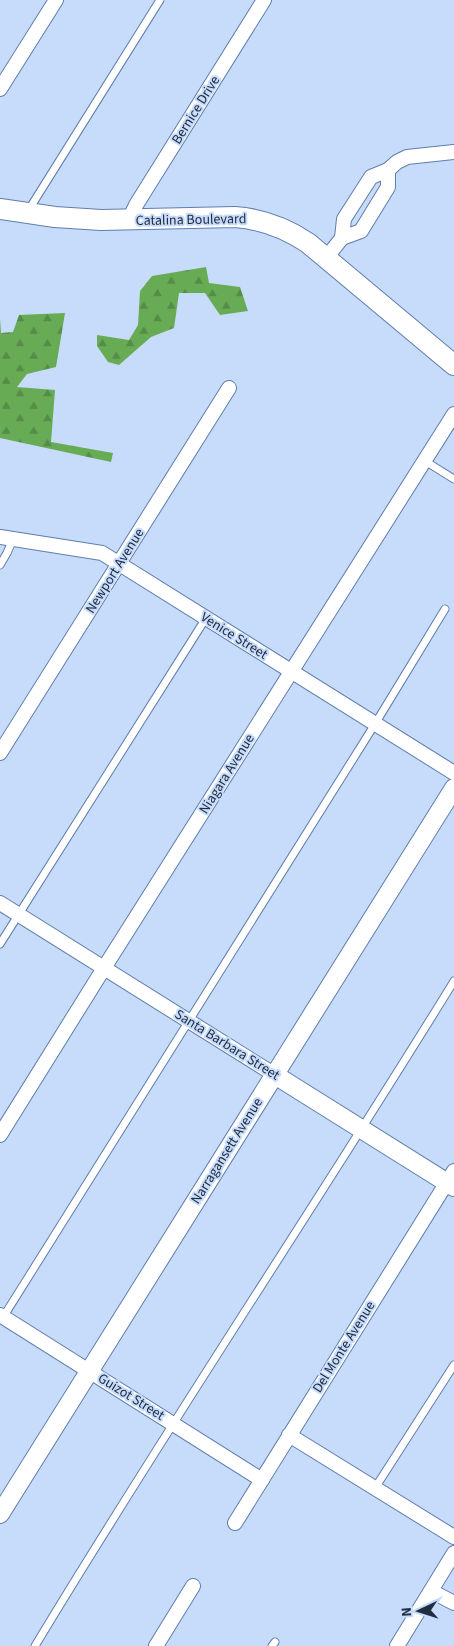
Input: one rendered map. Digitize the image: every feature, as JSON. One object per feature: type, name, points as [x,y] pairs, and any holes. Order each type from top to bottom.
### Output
[{"type":"main road","name":"Catalina Boulevard","points":[[0,209],[85,219],[129,220],[222,217],[246,218],[266,222],[288,231],[308,244],[454,365]]},
{"type":"street","points":[[0,89],[56,0]]},
{"type":"street","name":"Bernice Drive","points":[[129,220],[136,205],[264,0]]},
{"type":"street","points":[[342,238],[344,219],[371,177],[388,170],[397,162],[407,157],[454,152]]},
{"type":"street","points":[[326,258],[342,238],[361,231],[388,188],[388,170]]},
{"type":"street","name":"Newport Avenue","points":[[0,753],[229,388]]},
{"type":"street","name":"Niagara Avenue","points":[[0,1135],[454,414]]},
{"type":"street","name":"Venice Street","points":[[6,538],[102,552],[454,773]]},
{"type":"street","name":"Narragansett Avenue","points":[[0,1514],[454,788]]},
{"type":"street","name":"Santa Barbara Street","points":[[0,903],[362,1129],[452,1180]]},
{"type":"street","name":"Del Monte Avenue","points":[[236,1524],[289,1435],[452,1180]]},
{"type":"street","name":"Guizot Street","points":[[1,1318],[175,1424],[262,1480]]},
{"type":"street","points":[[289,1435],[454,1537]]},
{"type":"street","points":[[397,1646],[454,1552]]},
{"type":"street","points":[[156,1646],[193,1586]]},
{"type":"street","points":[[431,1591],[454,1604]]},
{"type":"lane","points":[[27,213],[160,0]]},
{"type":"lane","points":[[425,461],[454,479]]},
{"type":"lane","points":[[0,565],[6,538]]},
{"type":"lane","points":[[1,1318],[190,1021],[445,609]]},
{"type":"lane","points":[[0,944],[206,618]]},
{"type":"lane","points":[[35,1646],[145,1468],[175,1424],[454,981]]},
{"type":"lane","points":[[375,1488],[454,1365]]},
{"type":"green space","points":[[206,267],[209,283],[240,287],[248,311],[220,315],[205,293],[179,293],[174,328],[151,337],[119,365],[108,362],[97,346],[97,335],[129,340],[138,325],[140,291],[152,276]]},
{"type":"green space","points":[[65,313],[56,367],[27,374],[17,387],[55,390],[51,442],[113,453],[111,462],[0,438],[0,318],[1,333],[13,332],[19,315]]}]
